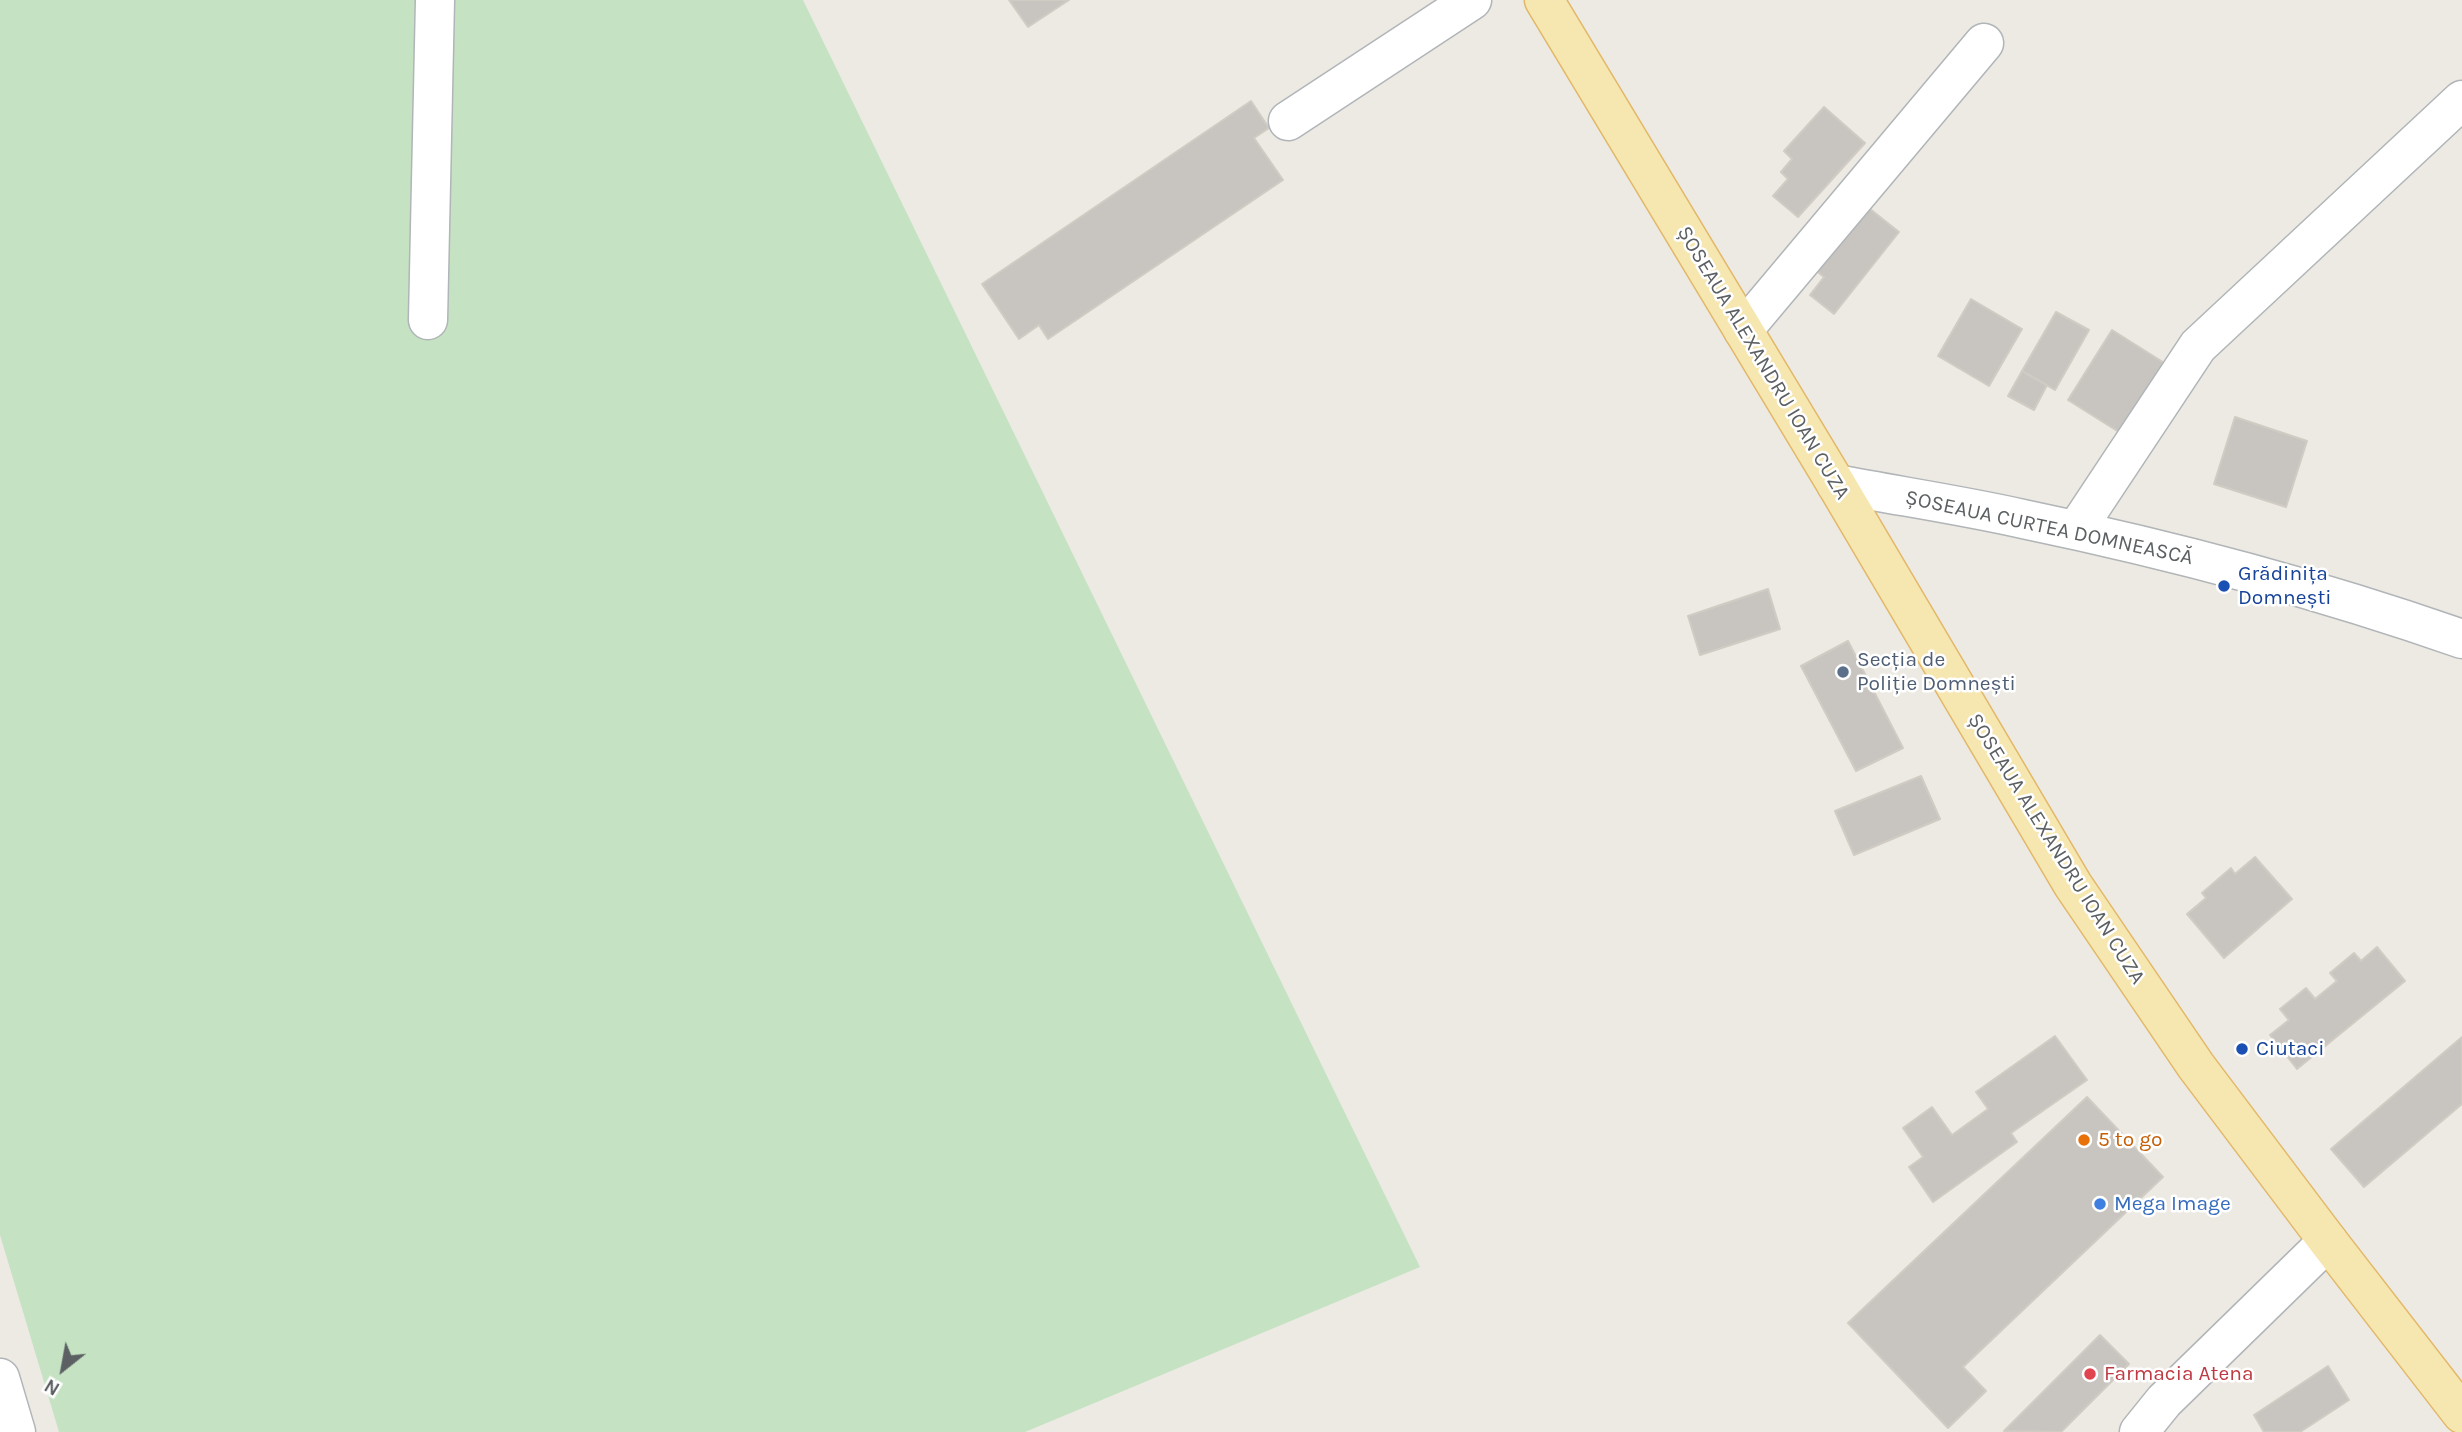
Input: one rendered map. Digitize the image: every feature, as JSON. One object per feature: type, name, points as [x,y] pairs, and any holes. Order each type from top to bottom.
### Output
[{"type":"main road","name":"ȘOSEAUA ALEXANDRU IOAN CUZA","points":[[1544,0],[1836,484],[2073,885],[2196,1066],[2462,1414]]},
{"type":"street","points":[[428,320],[435,0]]},
{"type":"street","points":[[1288,121],[1472,0]]},
{"type":"street","points":[[1743,330],[1984,43]]},
{"type":"street","points":[[2076,530],[2198,346],[2462,100]]},
{"type":"street","name":"ȘOSEAUA CURTEA DOMNEASCĂ","points":[[1836,484],[2020,518],[2142,545],[2354,602],[2462,639]]},
{"type":"street","points":[[2139,1432],[2164,1401],[2328,1241]]},
{"type":"street","points":[[0,1378],[16,1432]]},
{"type":"green space","points":[[0,0],[803,0],[1420,1267],[1025,1432],[59,1432],[0,1235]]},
{"type":"building","points":[[1009,0],[1069,0],[1028,27]]},
{"type":"building","points":[[1251,101],[1269,128],[1254,138],[1283,180],[1048,339],[1039,325],[1019,339],[982,284]]},
{"type":"building","points":[[1824,107],[1865,143],[1798,217],[1773,196],[1788,179],[1781,172],[1792,159],[1784,151]]},
{"type":"building","points":[[1865,205],[1899,232],[1834,314],[1810,295],[1824,277],[1814,269]]},
{"type":"building","points":[[1971,299],[2022,329],[1989,386],[1938,356]]},
{"type":"building","points":[[2056,312],[2089,330],[2055,390],[2022,371]]},
{"type":"building","points":[[2112,330],[2166,364],[2122,434],[2068,400]]},
{"type":"building","points":[[2022,371],[2047,385],[2034,410],[2008,396]]},
{"type":"building","points":[[2235,417],[2307,441],[2286,507],[2214,484]]},
{"type":"building","points":[[1768,589],[1780,629],[1700,655],[1688,616]]},
{"type":"building","points":[[1848,641],[1903,748],[1856,771],[1801,666]]},
{"type":"building","points":[[1921,776],[1940,819],[1854,855],[1835,811]]},
{"type":"building","points":[[2255,857],[2292,899],[2224,958],[2187,914],[2206,898],[2202,893],[2231,868],[2235,874]]},
{"type":"building","points":[[2377,947],[2405,981],[2297,1069],[2270,1035],[2289,1020],[2280,1009],[2306,988],[2315,999],[2337,981],[2330,973],[2354,953],[2361,961]]},
{"type":"building","points":[[2055,1036],[2087,1080],[2011,1133],[2017,1142],[1933,1202],[1909,1167],[1923,1157],[1903,1128],[1932,1107],[1952,1135],[1988,1109],[1976,1092]]},
{"type":"building","points":[[2462,1037],[2462,1104],[2364,1187],[2331,1149]]},
{"type":"building","points":[[2087,1097],[2163,1177],[1963,1367],[1986,1391],[1948,1428],[1848,1323]]},
{"type":"building","points":[[2100,1335],[2129,1364],[2061,1432],[2004,1431]]},
{"type":"building","points":[[2328,1366],[2349,1400],[2300,1432],[2264,1432],[2254,1415]]},
{"type":"place","name":"Grădinița Domnești","points":[[2224,586]]},
{"type":"place","name":"Secția de Poliție Domnești","points":[[1843,672]]},
{"type":"place","name":"Ciutaci","points":[[2242,1049]]},
{"type":"place","name":"5 to go","points":[[2084,1140]]},
{"type":"place","name":"Mega Image","points":[[2100,1204]]},
{"type":"place","name":"Farmacia Atena","points":[[2090,1374]]}]
